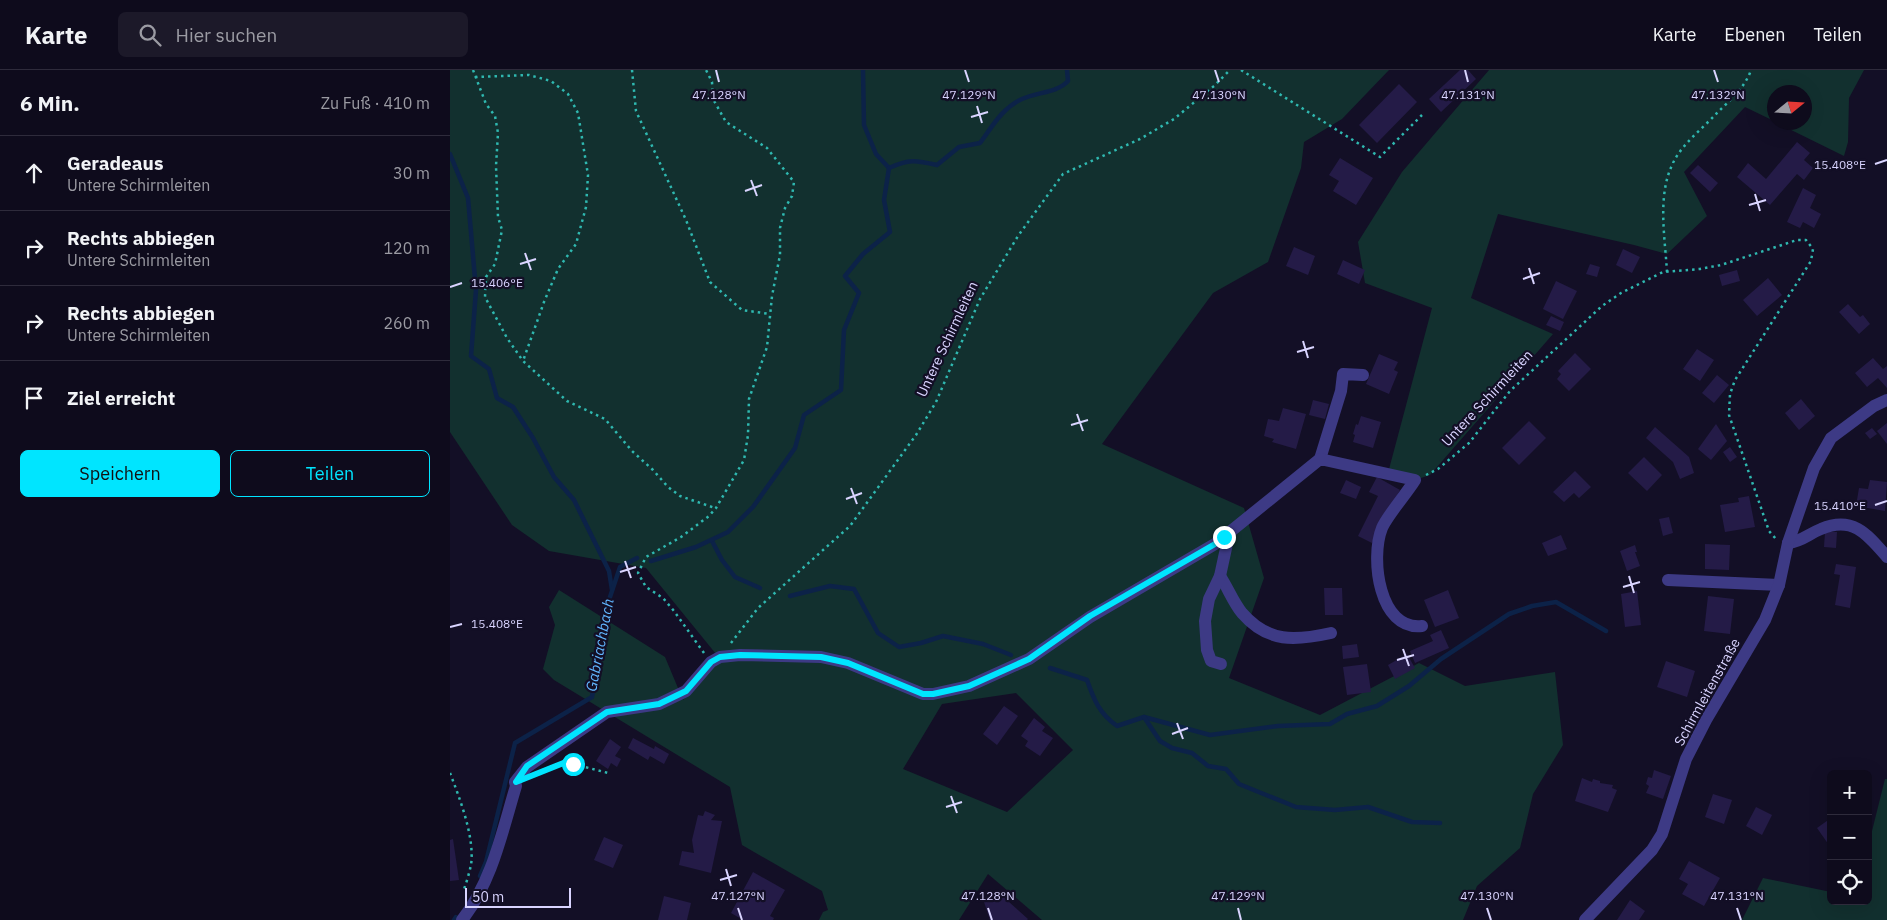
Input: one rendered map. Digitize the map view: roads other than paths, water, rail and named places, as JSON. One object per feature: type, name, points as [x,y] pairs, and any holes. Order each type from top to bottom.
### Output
[{"type":"street","points":[[462,920],[483,888],[494,859],[516,782],[527,766],[607,712],[659,704],[686,691],[715,660],[740,655],[821,657],[848,663],[923,694],[933,694],[969,686],[1029,659],[1090,616],[1224,537],[1320,459],[1341,391],[1344,374],[1362,374]]},
{"type":"street","name":"Schirmleitenstraße","points":[[1585,920],[1652,850],[1662,834],[1686,759],[1706,720],[1766,620],[1779,585],[1788,543],[1814,468],[1831,438],[1874,406],[1887,400]]},
{"type":"street","points":[[1320,459],[1415,480],[1382,528],[1377,559],[1382,591],[1388,610],[1397,619],[1414,627],[1422,626]]},
{"type":"street","points":[[1788,543],[1799,542],[1821,529],[1836,524],[1854,525],[1869,536],[1887,557]]},
{"type":"street","points":[[1221,664],[1211,661],[1207,650],[1205,621],[1209,599],[1220,576],[1228,539],[1224,537]]},
{"type":"street","points":[[1220,576],[1242,612],[1261,631],[1283,638],[1306,638],[1331,633]]},
{"type":"street","points":[[1668,580],[1779,585]]},
{"type":"waterway","points":[[863,70],[864,125],[876,154],[889,168]]},
{"type":"waterway","name":"Gabriachbach","points":[[651,561],[696,547],[728,532],[753,507],[795,448],[804,415],[841,390],[844,330],[859,293],[845,276],[863,254],[890,232],[884,200],[889,168],[912,161],[937,165],[959,147],[980,143],[998,118],[1009,107],[1022,99],[1058,88],[1068,81],[1067,70]]},
{"type":"waterway","points":[[450,154],[468,198],[476,290],[471,356],[489,369],[497,398],[513,407],[533,438],[554,477],[574,500],[609,571],[612,590]]},
{"type":"waterway","points":[[712,541],[722,560],[735,577],[760,588]]},
{"type":"waterway","name":"Gabriachbach","points":[[480,876],[486,862],[515,743],[592,697],[609,600],[620,567],[637,558]]},
{"type":"waterway","points":[[790,596],[830,586],[854,589],[878,633],[899,647],[943,636],[983,644],[1011,655]]},
{"type":"waterway","points":[[1050,668],[1087,680],[1098,706],[1117,726],[1144,717],[1210,735],[1278,726],[1330,724],[1347,714],[1377,706],[1409,686],[1441,659],[1509,614],[1532,606],[1556,602],[1606,631]]},
{"type":"waterway","points":[[1144,717],[1160,741],[1172,748],[1192,753],[1208,766],[1226,769],[1239,784],[1296,807],[1335,810],[1368,807],[1412,822],[1440,823]]}]
